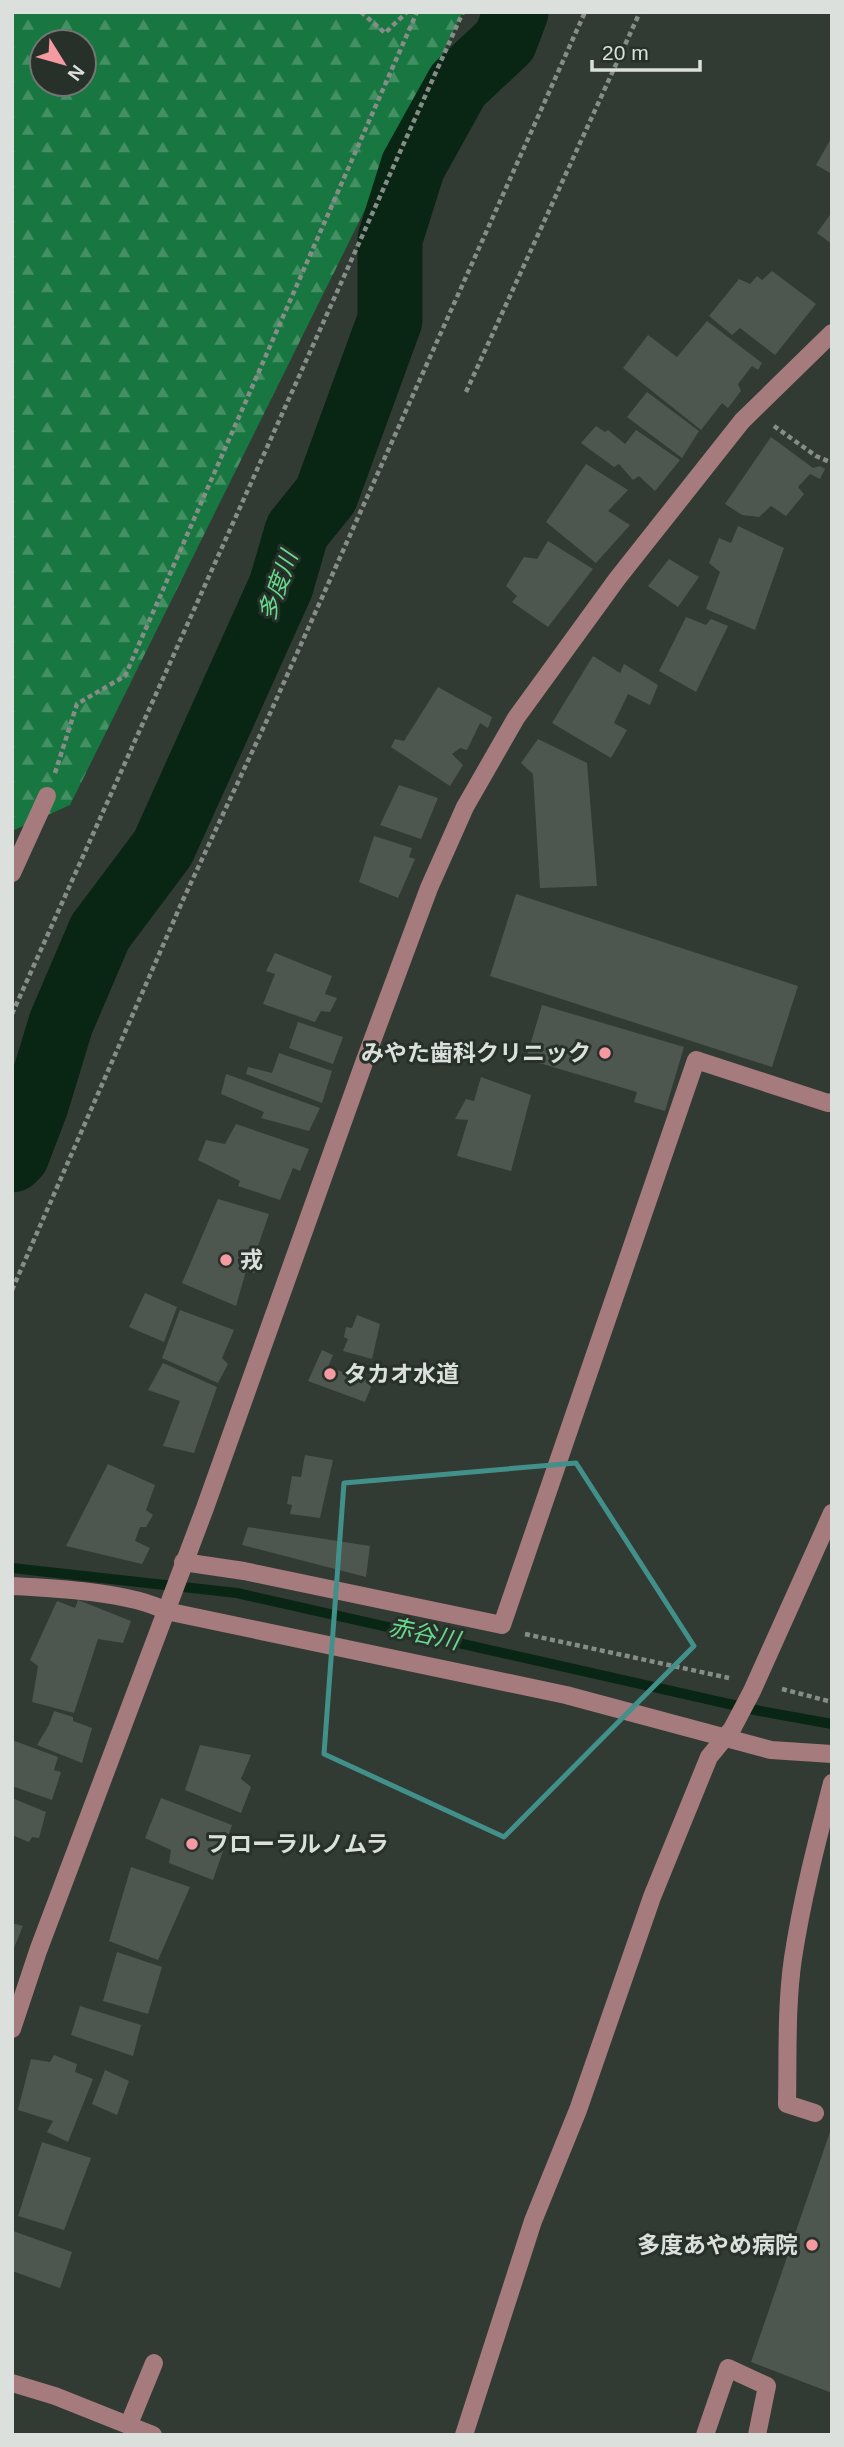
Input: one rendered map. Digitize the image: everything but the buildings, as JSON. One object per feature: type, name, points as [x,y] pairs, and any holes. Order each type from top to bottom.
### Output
[{"type":"street","points":[[12,2029],[43,1938],[166,1611],[429,888],[465,807],[516,718],[617,579],[742,421],[832,333]]},
{"type":"street","points":[[12,873],[47,796]]},
{"type":"street","points":[[183,1562],[244,1571],[502,1625],[696,1060],[828,1103],[832,1102]]},
{"type":"street","points":[[464,2435],[533,2221],[578,2109],[652,1897],[709,1757],[728,1733],[754,1687],[832,1513]]},
{"type":"street","points":[[12,1586],[85,1592],[154,1605],[166,1611],[566,1695],[728,1733],[771,1750],[832,1754]]},
{"type":"street","points":[[815,2113],[787,2104],[789,2018],[795,1947],[809,1872],[832,1783]]},
{"type":"street","points":[[130,2424],[154,2362]]},
{"type":"street","points":[[705,2435],[728,2368],[767,2386],[757,2435]]},
{"type":"street","points":[[12,2383],[130,2424],[153,2435]]},
{"type":"path","points":[[361,12],[385,33],[407,12]]},
{"type":"path","points":[[47,796],[77,704],[125,676],[417,12]]},
{"type":"path","points":[[12,1014],[463,12]]},
{"type":"path","points":[[12,1290],[182,902],[585,12]]},
{"type":"path","points":[[466,392],[640,12]]},
{"type":"path","points":[[753,411],[816,456],[832,463]]},
{"type":"path","points":[[502,1625],[512,1631],[754,1687],[832,1702]]},
{"type":"highlighted area","points":[[576,1463],[694,1646],[504,1837],[324,1754],[344,1483]]},
{"type":"green space","points":[[12,12],[463,12],[70,805],[12,831]]},
{"type":"waterway","name":"多度川","points":[[12,1160],[17,1155],[36,1105],[61,1023],[100,932],[163,848],[281,586],[297,531],[326,495],[390,320],[390,239],[413,166],[458,85],[505,41],[516,12]]},
{"type":"waterway","name":"赤谷川","points":[[12,1568],[237,1593],[760,1711],[832,1724]]},
{"type":"place","name":"みやた歯科クリニック","points":[[605,1053]]},
{"type":"place","name":"戎","points":[[226,1260]]},
{"type":"place","name":"タカオ水道","points":[[330,1374]]},
{"type":"place","name":"フローラルノムラ","points":[[192,1844]]},
{"type":"place","name":"多度あやめ病院","points":[[812,2245]]}]
